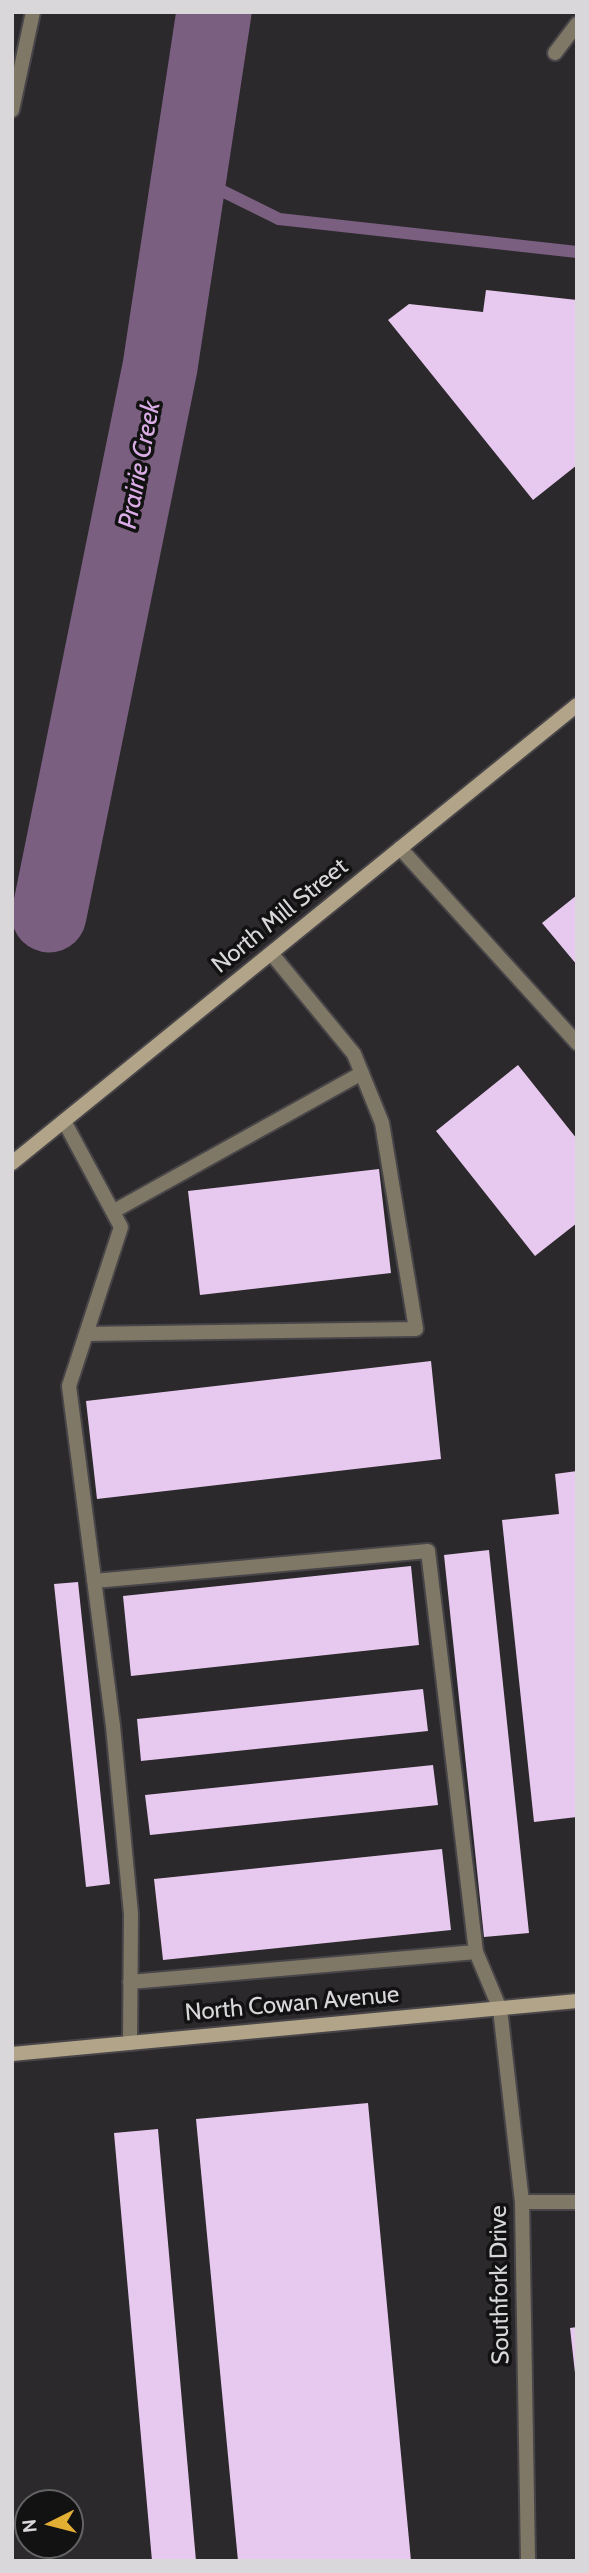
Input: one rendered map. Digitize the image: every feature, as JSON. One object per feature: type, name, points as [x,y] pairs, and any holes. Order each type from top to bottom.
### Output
[{"type":"main road","name":"North Mill Street","points":[[12,1163],[577,705]]},
{"type":"main road","name":"North Cowan Avenue","points":[[12,2054],[577,2001]]},
{"type":"street","points":[[12,110],[33,12]]},
{"type":"street","points":[[555,53],[577,24]]},
{"type":"street","points":[[400,848],[577,1043]]},
{"type":"street","points":[[86,1335],[416,1329],[383,1123],[354,1054],[271,953]]},
{"type":"street","points":[[114,1211],[362,1073]]},
{"type":"street","points":[[64,1121],[121,1227],[69,1386],[113,1726],[131,1914],[130,2043]]},
{"type":"street","name":"Southfork Drive","points":[[94,1581],[428,1551],[476,1952],[500,2009],[522,2202],[528,2561]]},
{"type":"street","points":[[130,1982],[476,1952]]},
{"type":"street","points":[[522,2202],[577,2202]]},
{"type":"building","points":[[486,290],[577,300],[577,465],[533,500],[388,320],[409,304],[483,312]]},
{"type":"building","points":[[577,895],[577,965],[542,923]]},
{"type":"building","points":[[518,1065],[577,1139],[577,1223],[535,1256],[436,1131]]},
{"type":"building","points":[[379,1169],[391,1273],[200,1295],[188,1191]]},
{"type":"building","points":[[431,1361],[441,1459],[97,1499],[86,1401]]},
{"type":"building","points":[[577,1471],[577,1817],[534,1822],[502,1520],[559,1514],[555,1474]]},
{"type":"building","points":[[489,1550],[529,1933],[484,1937],[444,1555]]},
{"type":"building","points":[[411,1566],[419,1645],[131,1676],[123,1596]]},
{"type":"building","points":[[78,1582],[110,1884],[86,1887],[54,1584]]},
{"type":"building","points":[[423,1689],[428,1731],[141,1761],[137,1719]]},
{"type":"building","points":[[433,1765],[438,1805],[150,1835],[145,1795]]},
{"type":"building","points":[[442,1849],[451,1930],[163,1960],[154,1879]]},
{"type":"building","points":[[368,2103],[411,2561],[238,2561],[196,2119]]},
{"type":"building","points":[[158,2129],[196,2561],[152,2561],[114,2133]]},
{"type":"building","points":[[577,2327],[577,2373],[575,2373],[570,2328]]},
{"type":"waterway","name":"Prairie Creek","points":[[49,915],[160,367],[214,12]]},
{"type":"waterway","points":[[190,175],[279,219],[577,252]]}]
